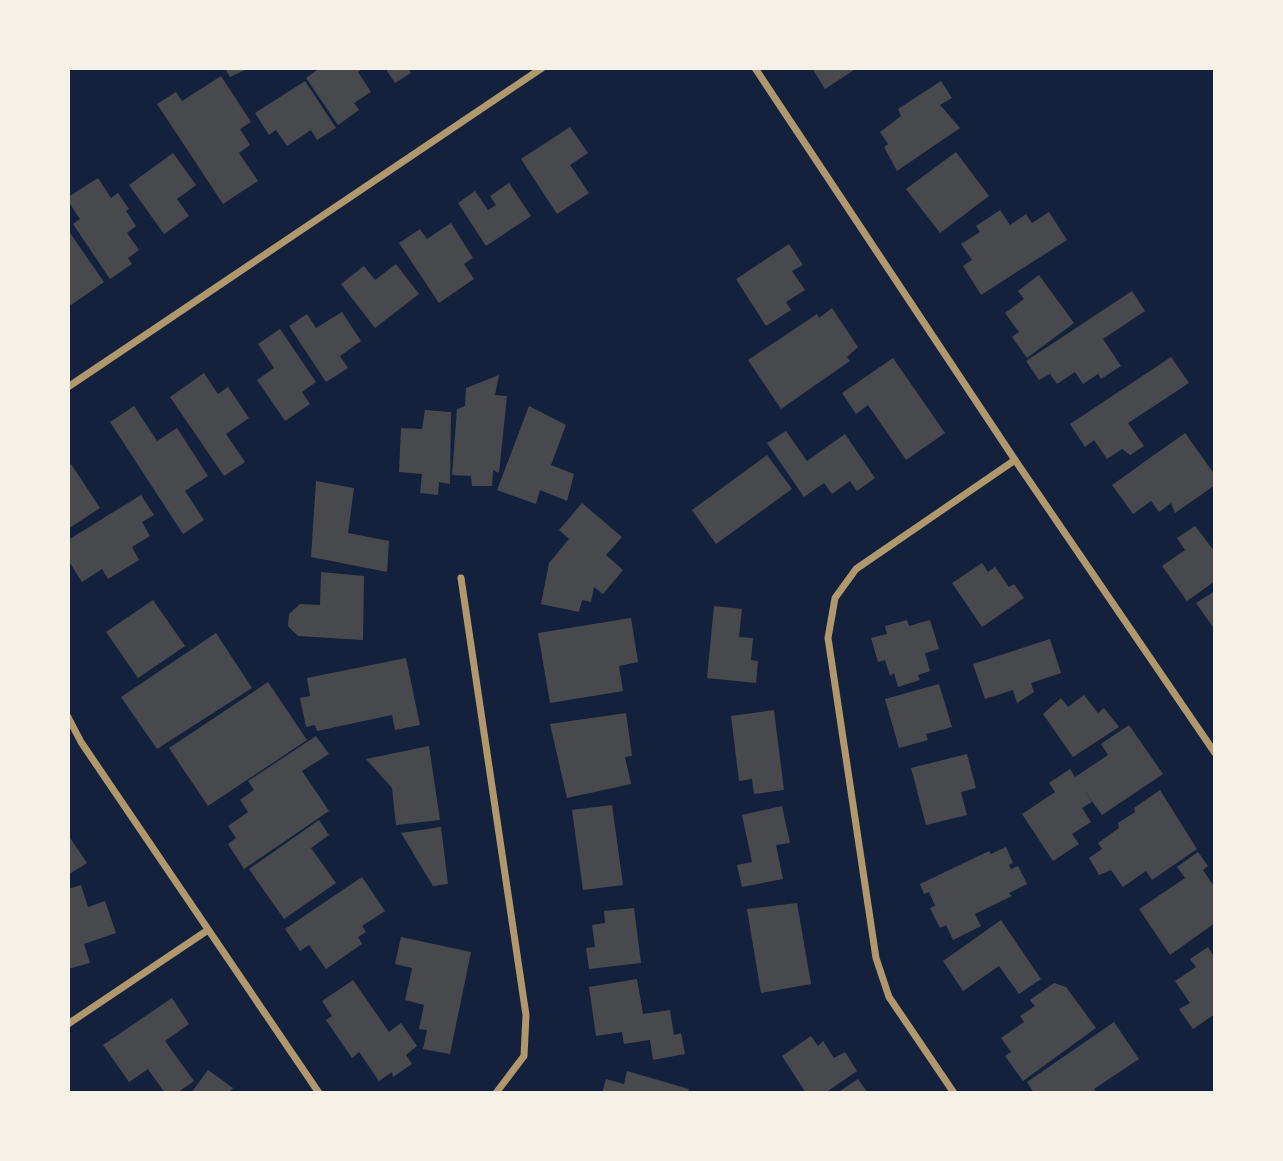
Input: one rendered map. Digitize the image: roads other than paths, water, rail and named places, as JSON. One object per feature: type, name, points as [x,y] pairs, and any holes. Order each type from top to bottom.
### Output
[{"type":"street","points":[[68,387],[542,68]]},
{"type":"street","points":[[755,68],[1015,460],[1215,752]]},
{"type":"street","points":[[954,1093],[889,997],[876,958],[828,638],[835,598],[856,569],[1015,460]]},
{"type":"street","points":[[461,578],[526,1015],[524,1056],[495,1093]]},
{"type":"street","points":[[68,717],[81,743],[319,1093]]},
{"type":"street","points":[[68,1024],[208,930]]}]
